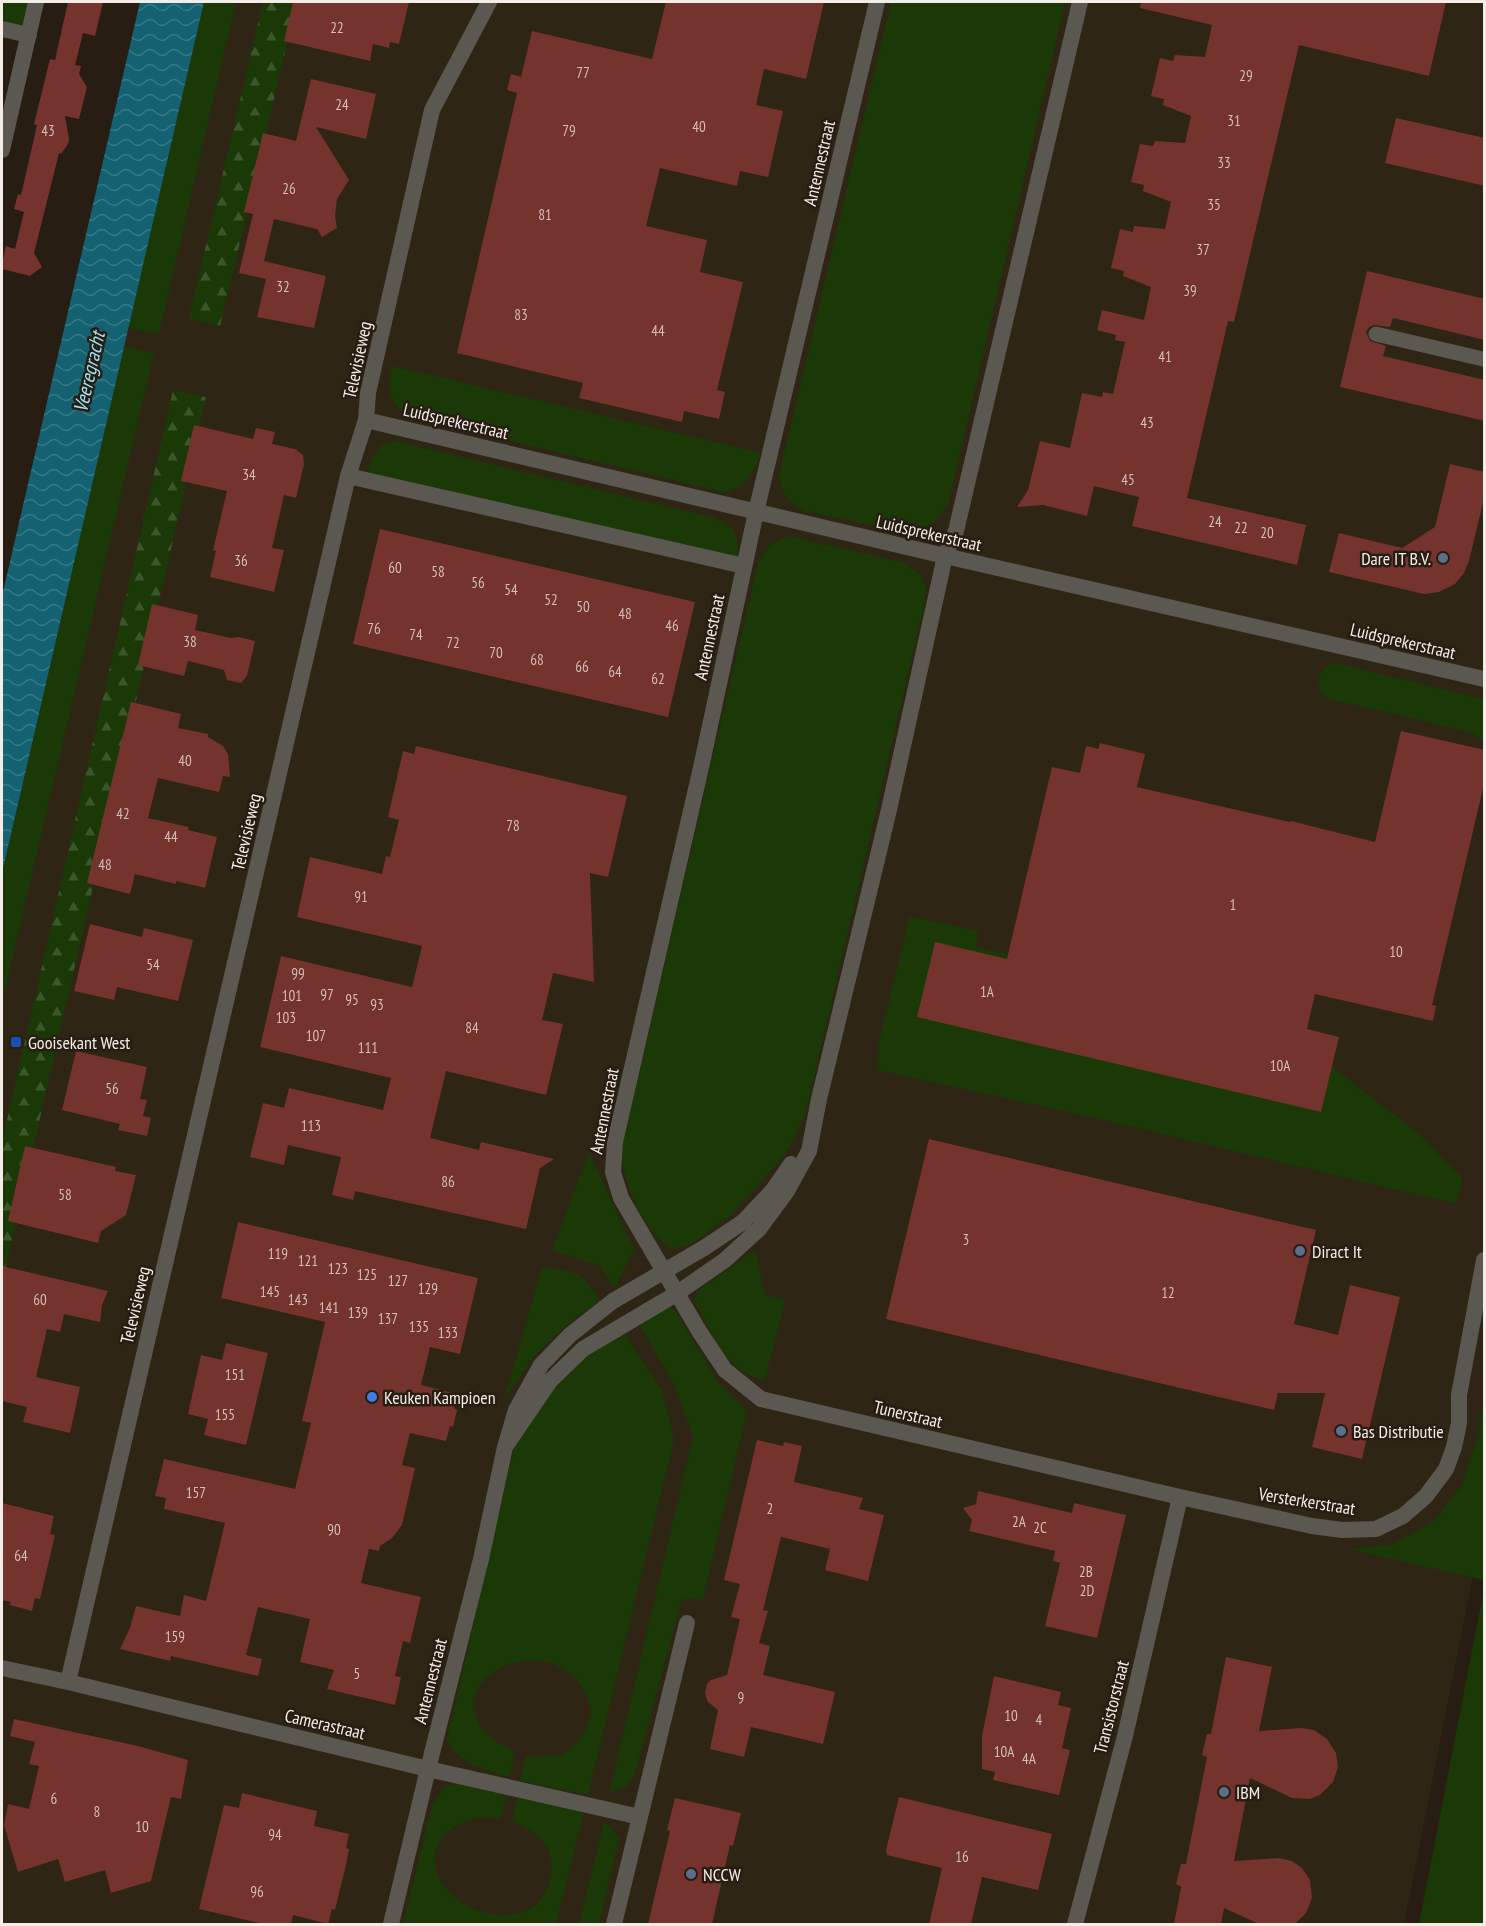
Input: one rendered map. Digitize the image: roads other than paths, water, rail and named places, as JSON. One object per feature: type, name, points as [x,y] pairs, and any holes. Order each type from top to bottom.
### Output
[{"type":"street","points":[[2,150],[36,2]]},
{"type":"street","name":"Televisieweg","points":[[68,1682],[348,476],[366,420],[368,393],[432,110],[489,2]]},
{"type":"street","name":"Antennestraat","points":[[676,1294],[621,1198],[613,1172],[615,1142],[699,775],[756,512],[876,2]]},
{"type":"street","name":"Antennestraat","points":[[505,1447],[550,1382],[583,1349],[676,1294],[725,1260],[759,1229],[787,1191],[809,1151],[819,1099],[888,814],[945,556],[956,531],[1080,2]]},
{"type":"street","points":[[2,29],[29,35]]},
{"type":"street","points":[[1376,334],[1483,359]]},
{"type":"street","name":"Luidsprekerstraat","points":[[366,420],[945,556],[1485,679]]},
{"type":"street","points":[[348,476],[744,566]]},
{"type":"street","name":"Antennestraat","points":[[392,1924],[478,1570],[505,1447],[516,1410],[541,1365],[578,1328],[613,1301],[743,1222],[773,1190],[797,1155],[819,1099]]},
{"type":"street","name":"Versterkerstraat","points":[[1180,1497],[1312,1526],[1342,1530],[1376,1529],[1403,1516],[1426,1496],[1446,1469],[1454,1447],[1459,1395],[1485,1260]]},
{"type":"street","name":"Tunerstraat","points":[[676,1294],[726,1370],[761,1399],[1180,1497]]},
{"type":"street","name":"Transistorstraat","points":[[1075,1924],[1125,1736],[1180,1497]]},
{"type":"street","points":[[614,1924],[687,1623]]},
{"type":"street","name":"Camerastraat","points":[[2,1668],[640,1817]]},
{"type":"water","name":"Veeregracht","points":[[140,2],[204,2],[2,873],[2,596]]},
{"type":"place","name":"Dare IT B.V.","points":[[1443,558]]},
{"type":"place","name":"Gooisekant West","points":[[16,1042]]},
{"type":"place","name":"Diract It","points":[[1300,1251]]},
{"type":"place","name":"Keuken Kampioen","points":[[372,1397]]},
{"type":"place","name":"Bas Distributie","points":[[1341,1431]]},
{"type":"place","name":"IBM","points":[[1224,1792]]},
{"type":"place","name":"NCCW","points":[[691,1874]]}]
